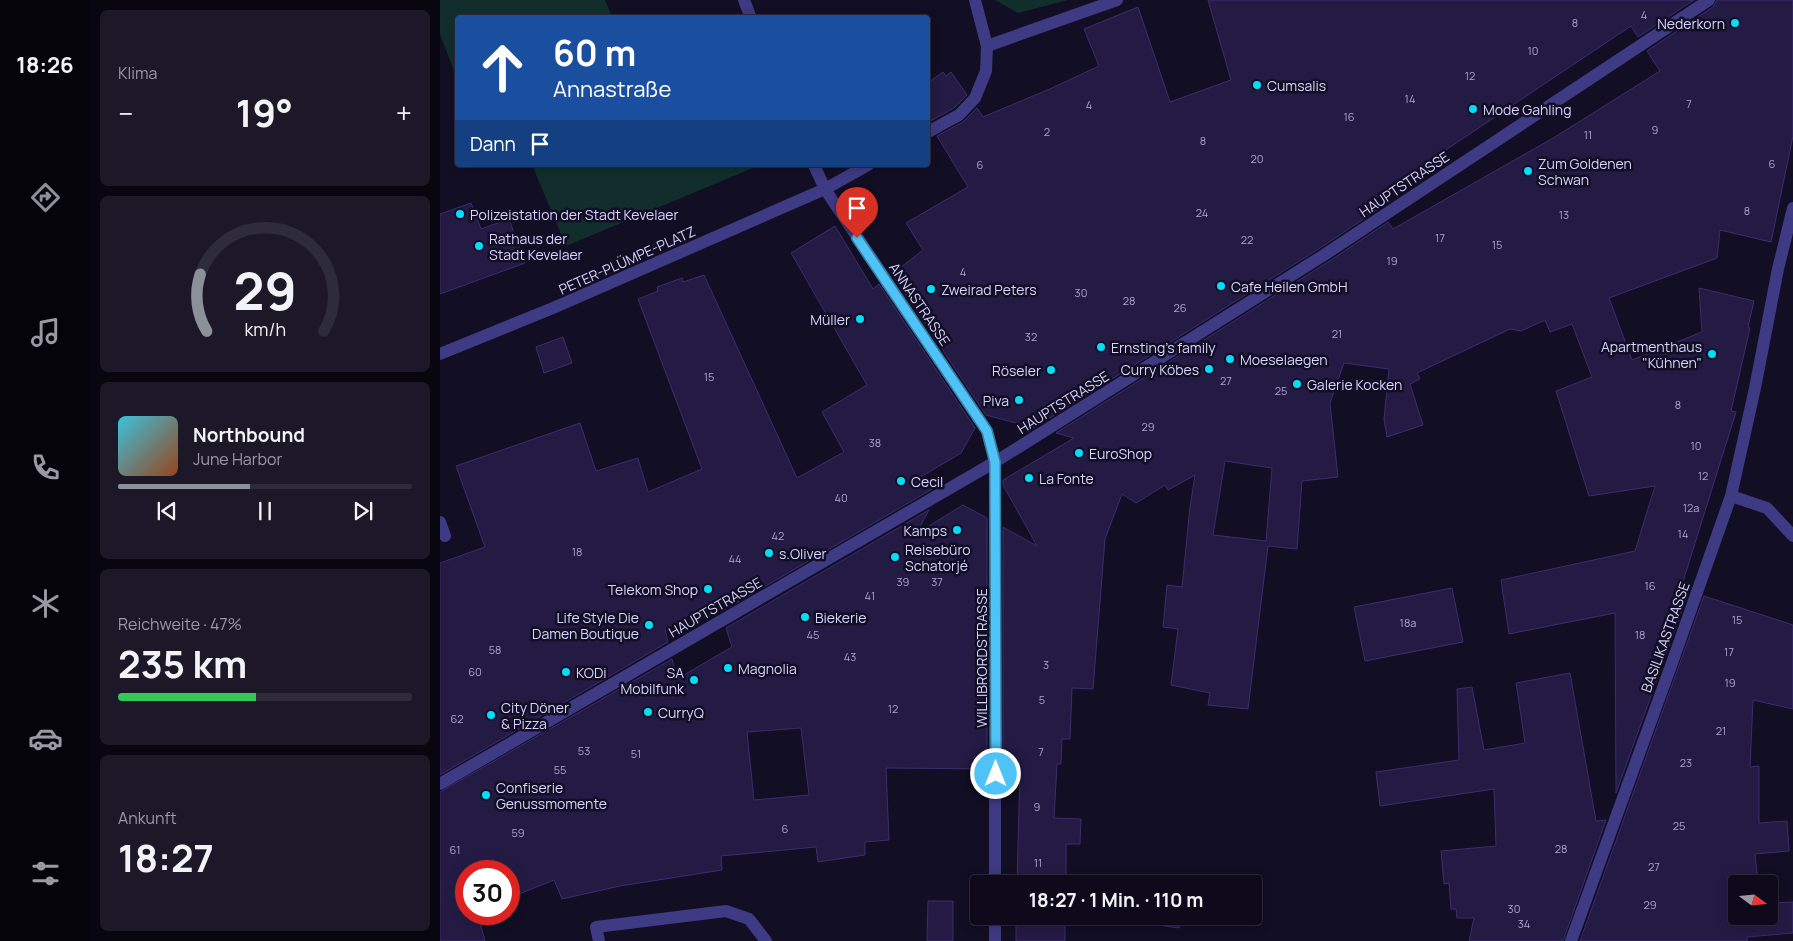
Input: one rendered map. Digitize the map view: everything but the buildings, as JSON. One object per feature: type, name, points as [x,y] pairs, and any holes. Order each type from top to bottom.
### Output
[{"type":"street","points":[[744,0],[750,15]]},
{"type":"street","points":[[930,131],[959,114],[975,98],[986,71],[987,46],[975,0]]},
{"type":"street","points":[[987,46],[1117,0]]},
{"type":"street","name":"HAUPTSTRASSE","points":[[440,784],[995,462],[1324,255],[1709,0]]},
{"type":"street","name":"ANNASTRASSE","points":[[815,167],[824,189],[987,431],[995,462]]},
{"type":"street","name":"PETER-PLÜMPE-PLATZ","points":[[440,354],[553,308],[824,189],[864,167]]},
{"type":"street","name":"BASILIKASTRASSE","points":[[1571,941],[1731,496],[1756,388],[1764,335],[1778,269],[1793,208]]},
{"type":"street","name":"WILLIBRORDSTRASSE","points":[[995,462],[995,875]]},
{"type":"street","points":[[1731,496],[1767,508],[1793,536]]},
{"type":"street","points":[[440,522],[445,536]]},
{"type":"street","points":[[598,941],[596,927],[726,911],[749,919],[766,941]]},
{"type":"street","points":[[995,925],[995,941]]},
{"type":"green space","points":[[440,0],[605,0],[611,15],[455,15],[455,74],[440,34]]},
{"type":"green space","points":[[995,0],[1068,0],[1018,13]]},
{"type":"green space","points":[[533,167],[753,168],[566,246]]},
{"type":"place","name":"Nederkorn","points":[[1735,23]]},
{"type":"place","name":"Cumsalis","points":[[1257,85]]},
{"type":"place","name":"Mode Gahling","points":[[1473,109]]},
{"type":"place","name":"Zum Goldenen Schwan","points":[[1528,171]]},
{"type":"place","name":"Polizeistation der Stadt Kevelaer","points":[[460,214]]},
{"type":"place","name":"Rathaus der Stadt Kevelaer","points":[[479,246]]},
{"type":"place","name":"Cafe Heilen GmbH","points":[[1221,286]]},
{"type":"place","name":"Zweirad Peters","points":[[931,289]]},
{"type":"place","name":"Müller","points":[[860,319]]},
{"type":"place","name":"Ernsting's family","points":[[1101,347]]},
{"type":"place","name":"Apartmenthaus \"Kühnen\"","points":[[1712,354]]},
{"type":"place","name":"Moeselaegen","points":[[1230,359]]},
{"type":"place","name":"Curry Köbes","points":[[1209,369]]},
{"type":"place","name":"Röseler","points":[[1051,370]]},
{"type":"place","name":"Galerie Kocken","points":[[1297,384]]},
{"type":"place","name":"Piva","points":[[1019,400]]},
{"type":"place","name":"EuroShop","points":[[1079,453]]},
{"type":"place","name":"La Fonte","points":[[1029,478]]},
{"type":"place","name":"Cecil","points":[[901,481]]},
{"type":"place","name":"Kamps","points":[[957,530]]},
{"type":"place","name":"s.Oliver","points":[[769,553]]},
{"type":"place","name":"Reisebüro Schatorjé","points":[[895,557]]},
{"type":"place","name":"Telekom Shop","points":[[708,589]]},
{"type":"place","name":"Biekerie","points":[[805,617]]},
{"type":"place","name":"Life Style Die Damen Boutique","points":[[649,625]]},
{"type":"place","name":"Magnolia","points":[[728,668]]},
{"type":"place","name":"KODi","points":[[566,672]]},
{"type":"place","name":"SA Mobilfunk","points":[[694,680]]},
{"type":"place","name":"CurryQ","points":[[648,712]]},
{"type":"place","name":"City Döner & Pizza","points":[[491,715]]},
{"type":"place","name":"Confiserie Genussmomente","points":[[486,795]]},
{"type":"route","points":[[857,238],[987,431],[995,462],[996,774]]}]
